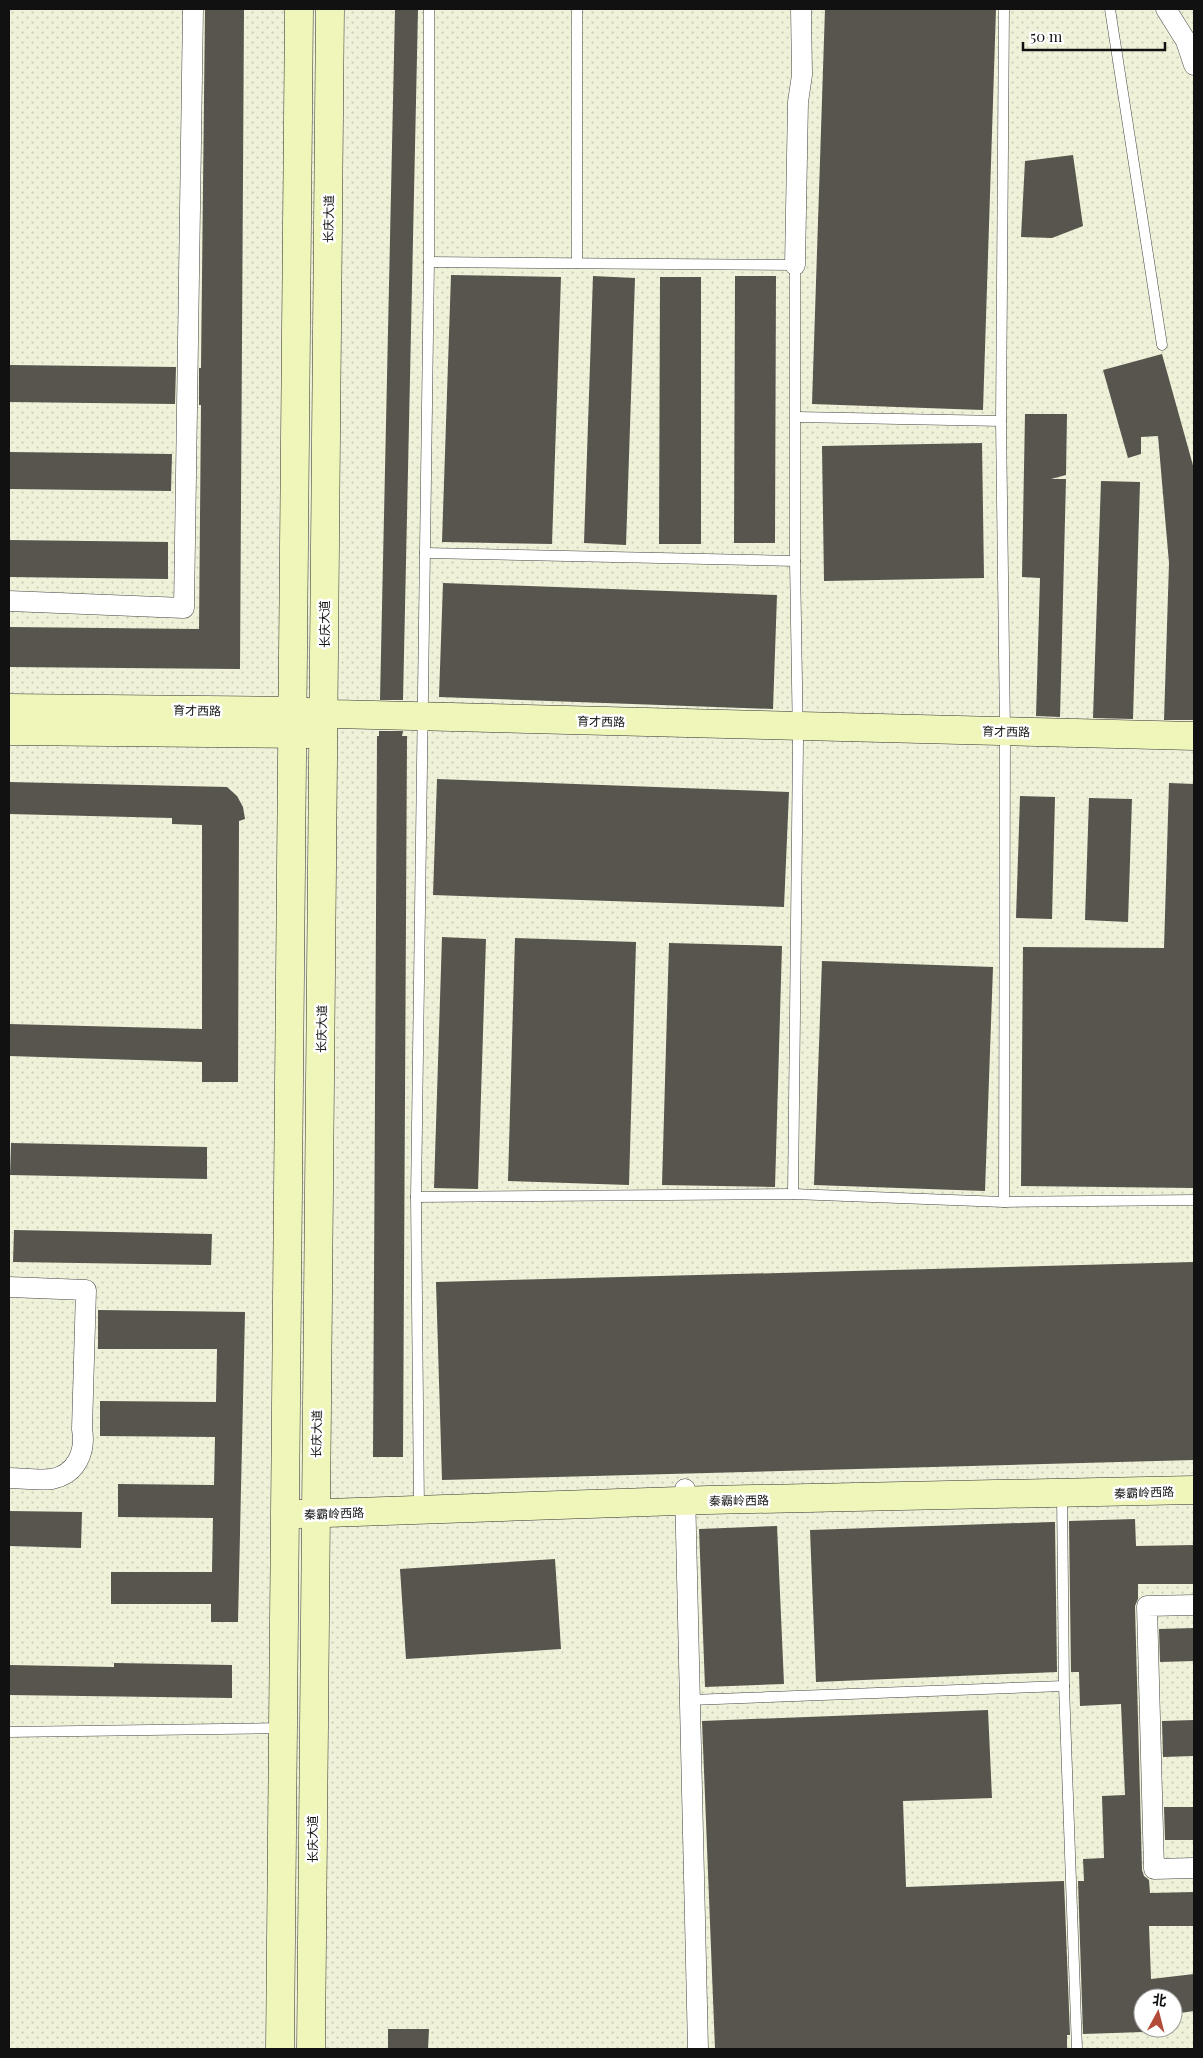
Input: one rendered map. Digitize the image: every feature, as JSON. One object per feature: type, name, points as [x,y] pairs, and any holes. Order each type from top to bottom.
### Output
[{"type":"main road","points":[[280,2049],[300,9]]},
{"type":"main road","name":"长庆大道","points":[[311,2049],[330,9]]},
{"type":"main road","name":"育才西路","points":[[9,708],[292,723]]},
{"type":"main road","name":"育才西路","points":[[9,731],[324,723],[1005,739],[1194,736]]},
{"type":"main road","name":"育才西路","points":[[1005,739],[1194,752]]},
{"type":"main road","name":"秦霸岭西路","points":[[1062,1488],[1194,1478]]},
{"type":"main road","name":"秦霸岭西路","points":[[284,1508],[685,1495],[1062,1488],[1194,1490]]},
{"type":"street","points":[[9,601],[184,608],[193,9]]},
{"type":"street","points":[[795,265],[798,102],[802,75],[801,9]]},
{"type":"street","points":[[1166,9],[1186,41],[1194,66]]},
{"type":"street","points":[[9,1287],[86,1290],[82,1429],[84,1442],[81,1455],[74,1466],[64,1475],[51,1479],[9,1478]]},
{"type":"street","points":[[685,1495],[698,2049]]},
{"type":"street","points":[[1194,1605],[1148,1606],[1154,1870],[1194,1868]]},
{"type":"lane","points":[[419,1503],[416,1197],[429,262],[429,9]]},
{"type":"lane","points":[[577,9],[577,263]]},
{"type":"lane","points":[[1004,9],[1001,421],[1005,739],[1004,1202]]},
{"type":"lane","points":[[1110,9],[1162,345]]},
{"type":"lane","points":[[429,262],[795,265],[795,561],[798,734],[793,1194]]},
{"type":"lane","points":[[796,417],[1001,421]]},
{"type":"lane","points":[[425,553],[795,561]]},
{"type":"lane","points":[[416,1197],[793,1194],[1004,1202],[1194,1200]]},
{"type":"lane","points":[[1062,1488],[1064,1686],[1077,2049]]},
{"type":"lane","points":[[690,1700],[1064,1686]]},
{"type":"lane","points":[[9,1732],[283,1728]]},
{"type":"green space","points":[[9,9],[1194,9],[1194,2049],[9,2049]]},
{"type":"building","points":[[205,9],[244,9],[240,669],[9,667],[9,627],[199,629],[201,405],[199,405],[199,368],[201,368]]},
{"type":"building","points":[[395,9],[418,9],[403,700],[380,700]]},
{"type":"building","points":[[825,9],[996,9],[983,410],[812,404]]},
{"type":"building","points":[[1073,155],[1083,226],[1052,238],[1021,237],[1025,161]]},
{"type":"building","points":[[451,275],[561,277],[552,544],[442,542]]},
{"type":"building","points":[[593,276],[635,278],[626,545],[584,543]]},
{"type":"building","points":[[735,276],[776,276],[775,543],[734,543]]},
{"type":"building","points":[[660,277],[701,277],[701,544],[659,544]]},
{"type":"building","points":[[1162,354],[1194,469],[1194,720],[1164,720],[1169,563],[1158,436],[1141,437],[1141,454],[1128,458],[1103,370]]},
{"type":"building","points":[[9,365],[176,367],[175,404],[9,402]]},
{"type":"building","points":[[1025,414],[1067,414],[1066,475],[1051,479],[1066,479],[1060,717],[1036,716],[1040,578],[1022,577]]},
{"type":"building","points":[[982,443],[984,578],[824,581],[822,446]]},
{"type":"building","points":[[9,452],[172,454],[171,491],[9,489]]},
{"type":"building","points":[[1101,481],[1140,482],[1133,719],[1093,718]]},
{"type":"building","points":[[9,540],[168,542],[168,579],[9,577]]},
{"type":"building","points":[[443,583],[777,595],[773,709],[439,697]]},
{"type":"building","points":[[379,731],[403,731],[402,736],[407,736],[403,1457],[373,1457],[377,736],[379,736]]},
{"type":"building","points":[[437,779],[789,792],[784,907],[433,895]]},
{"type":"building","points":[[9,782],[227,787],[237,796],[243,807],[245,819],[239,821],[238,1082],[202,1082],[202,1062],[9,1056],[9,1024],[202,1029],[202,825],[172,824],[172,818],[9,814]]},
{"type":"building","points":[[1169,783],[1194,784],[1194,1188],[1021,1186],[1023,947],[1164,948]]},
{"type":"building","points":[[1020,796],[1055,797],[1052,919],[1016,918]]},
{"type":"building","points":[[1089,798],[1132,799],[1128,922],[1085,920]]},
{"type":"building","points":[[442,937],[486,939],[478,1189],[434,1188]]},
{"type":"building","points":[[515,938],[636,942],[629,1185],[508,1181]]},
{"type":"building","points":[[669,943],[782,946],[775,1187],[662,1185]]},
{"type":"building","points":[[822,961],[993,967],[985,1191],[814,1185]]},
{"type":"building","points":[[11,1143],[207,1147],[207,1179],[10,1175]]},
{"type":"building","points":[[14,1230],[212,1234],[211,1265],[13,1262]]},
{"type":"building","points":[[1194,1262],[1194,1460],[442,1480],[436,1282]]},
{"type":"building","points":[[98,1310],[245,1312],[238,1622],[211,1622],[211,1604],[111,1604],[111,1572],[212,1572],[213,1518],[118,1517],[118,1484],[214,1485],[215,1437],[100,1436],[100,1401],[216,1402],[217,1349],[98,1349]]},
{"type":"building","points":[[9,1511],[82,1512],[81,1548],[9,1546]]},
{"type":"building","points":[[1135,1519],[1136,1546],[1194,1545],[1194,1584],[1138,1584],[1138,1599],[1135,1606],[1142,1870],[1144,1876],[1149,1880],[1150,1893],[1194,1892],[1194,1926],[1149,1926],[1151,1979],[1194,1974],[1194,2011],[1183,2013],[1183,1988],[1133,1988],[1133,2032],[1083,2034],[1078,1881],[1084,1881],[1083,1859],[1104,1858],[1102,1796],[1125,1795],[1121,1704],[1080,1706],[1079,1672],[1071,1672],[1069,1521]]},
{"type":"building","points":[[1055,1522],[1057,1672],[816,1682],[810,1530]]},
{"type":"building","points":[[777,1526],[784,1684],[705,1687],[699,1529]]},
{"type":"building","points":[[555,1559],[561,1649],[406,1659],[400,1569]]},
{"type":"building","points":[[1194,1628],[1194,1661],[1160,1662],[1159,1629]]},
{"type":"building","points":[[114,1663],[232,1665],[232,1698],[9,1695],[9,1665],[114,1667]]},
{"type":"building","points":[[988,1710],[992,1798],[903,1801],[906,1887],[1064,1881],[1070,2035],[1067,2035],[1067,2049],[715,2049],[702,1721]]},
{"type":"building","points":[[1194,1720],[1194,1756],[1163,1757],[1162,1721]]},
{"type":"building","points":[[1164,1807],[1194,1807],[1194,1840],[1165,1840]]},
{"type":"building","points":[[388,2029],[429,2029],[428,2049],[388,2049]]}]
